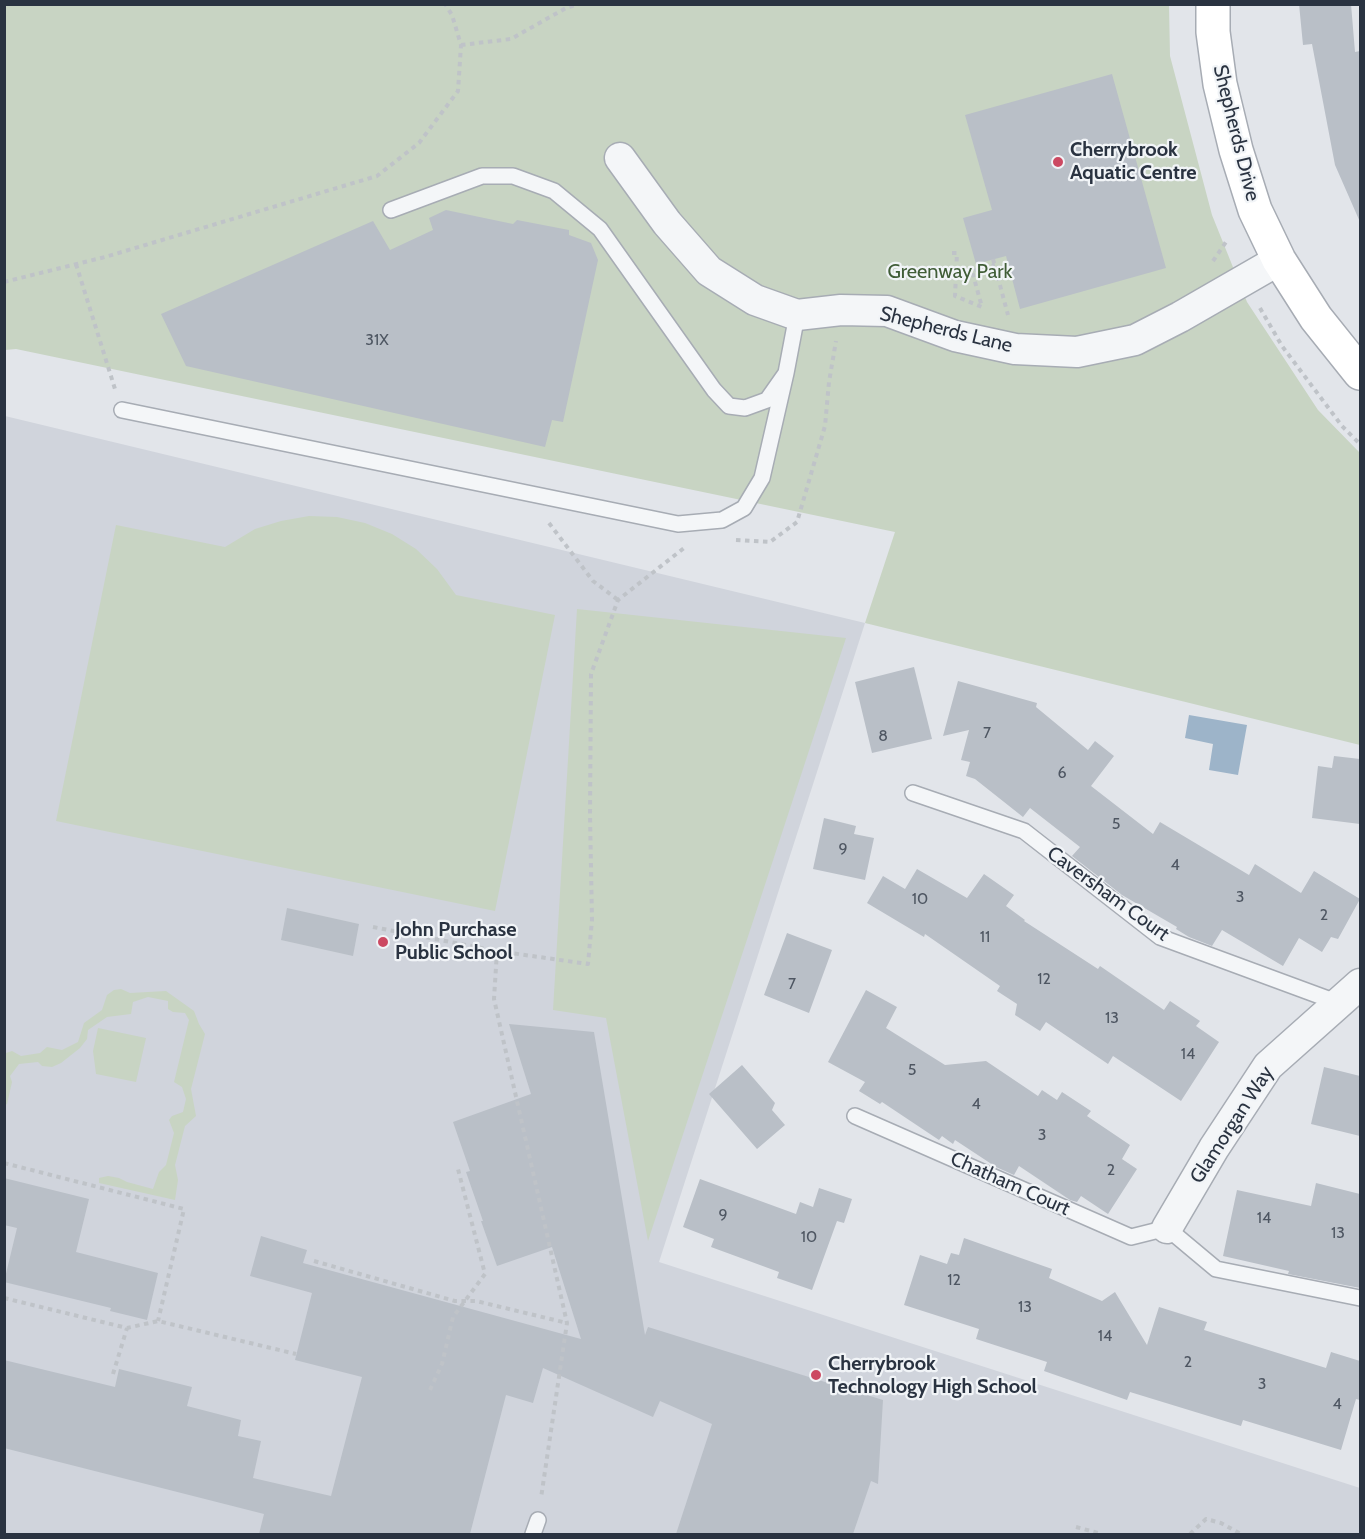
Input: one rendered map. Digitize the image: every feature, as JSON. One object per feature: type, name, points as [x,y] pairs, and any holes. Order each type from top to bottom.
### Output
[{"type":"main road","name":"Shepherds Drive","points":[[1213,4],[1213,32],[1220,84],[1236,150],[1255,210],[1279,260],[1316,318],[1360,373]]},
{"type":"street","name":"Shepherds Lane","points":[[620,158],[667,223],[709,272],[756,300],[797,315],[841,310],[887,311],[955,336],[1015,349],[1077,352],[1135,340],[1279,260]]},
{"type":"street","name":"Glamorgan Way","points":[[1167,1228],[1214,1148],[1268,1066],[1350,994]]},
{"type":"lane","points":[[391,210],[482,176],[513,176],[554,191],[600,229],[714,390],[729,406],[746,408],[767,400],[786,373]]},
{"type":"lane","points":[[122,410],[678,524],[722,520],[744,508],[762,478],[797,315]]},
{"type":"lane","name":"Caversham Court","points":[[913,793],[1024,831],[1160,937],[1350,994]]},
{"type":"lane","name":"Chatham Court","points":[[855,1116],[1131,1238],[1167,1228]]},
{"type":"lane","points":[[1167,1228],[1216,1269],[1360,1298]]},
{"type":"path","points":[[4,282],[76,264],[377,176],[419,143],[458,91],[461,45],[452,15],[445,4]]},
{"type":"path","points":[[461,45],[511,39],[566,8],[579,4]]},
{"type":"path","points":[[1210,265],[1228,239],[1243,281],[1282,346],[1342,426],[1360,444]]},
{"type":"path","points":[[952,253],[957,253],[955,296],[982,307],[972,271],[995,265]]},
{"type":"path","points":[[993,259],[1010,319]]},
{"type":"path","points":[[76,264],[122,410]]},
{"type":"path","points":[[728,540],[770,542],[798,522],[825,426],[829,382],[841,310]]},
{"type":"path","points":[[526,493],[592,581],[618,600]]},
{"type":"path","points":[[373,927],[497,951],[588,964],[592,920],[591,674],[618,600],[688,545]]},
{"type":"path","points":[[497,951],[494,999],[567,1323],[535,1527]]},
{"type":"path","points":[[4,1163],[184,1209],[158,1321]]},
{"type":"path","points":[[430,1390],[442,1365],[453,1317],[485,1274],[458,1169]]},
{"type":"path","points":[[314,1261],[455,1301],[476,1301],[567,1323]]},
{"type":"path","points":[[4,1298],[126,1328],[158,1321],[296,1354]]},
{"type":"path","points":[[113,1374],[126,1328]]},
{"type":"path","points":[[1190,1534],[1206,1519],[1221,1523],[1241,1534]]},
{"type":"path","points":[[1076,1527],[1102,1534]]},
{"type":"shaded area","name":"John Purchase Public School","points":[[5,416],[865,623],[659,1262],[1360,1488],[1360,1534],[5,1534]]},
{"type":"green space","name":"Greenway Park","points":[[4,5],[1169,5],[1170,56],[1212,215],[1247,302],[1318,410],[1360,453],[1360,745],[865,623],[895,532],[16,349],[5,350]]},
{"type":"green space","points":[[309,516],[337,517],[365,523],[392,534],[416,549],[437,569],[456,595],[555,615],[495,911],[56,821],[116,525],[225,547],[255,529]]},
{"type":"green space","points":[[577,609],[846,638],[648,1241],[606,1018],[553,1010]]},
{"type":"green space","points":[[121,989],[130,993],[166,991],[194,1011],[205,1034],[191,1089],[196,1116],[185,1126],[175,1165],[178,1180],[175,1200],[99,1183],[99,1178],[108,1176],[153,1189],[159,1172],[166,1165],[174,1133],[169,1120],[172,1116],[183,1112],[186,1099],[182,1087],[174,1082],[189,1020],[185,1013],[168,1009],[168,1001],[148,997],[133,1002],[131,1014],[107,1017],[88,1030],[87,1039],[80,1048],[52,1067],[42,1066],[38,1062],[19,1064],[10,1076],[12,1082],[5,1105],[4,1055],[6,1053],[12,1051],[21,1056],[40,1053],[47,1047],[62,1050],[78,1042],[84,1023],[102,1010],[107,995],[114,990]]},
{"type":"green space","points":[[98,1028],[146,1038],[136,1082],[96,1074],[93,1051]]},
{"type":"water","points":[[1189,715],[1247,725],[1238,775],[1209,770],[1213,744],[1185,738]]},
{"type":"building","points":[[1299,4],[1351,4],[1355,52],[1360,51],[1360,222],[1335,165],[1312,44],[1303,45]]},
{"type":"building","name":"Cherrybrook Aquatic Centre","points":[[1112,74],[1166,268],[1020,309],[1006,256],[976,264],[963,218],[992,210],[965,115]]},
{"type":"building","points":[[446,210],[513,224],[517,220],[569,230],[569,235],[591,243],[598,260],[563,422],[552,420],[545,447],[186,366],[161,314],[373,221],[390,250],[433,230],[429,218]]},
{"type":"building","points":[[914,667],[932,739],[872,753],[855,682]]},
{"type":"building","points":[[958,681],[1037,703],[1036,707],[1088,750],[1095,741],[1114,756],[1091,786],[1153,834],[1160,822],[1249,875],[1255,864],[1301,893],[1314,871],[1360,899],[1338,939],[1331,937],[1322,952],[1299,938],[1283,966],[1222,930],[1212,946],[1189,937],[1176,929],[1177,927],[1122,895],[1072,856],[1080,847],[1030,808],[1023,817],[975,779],[966,776],[970,762],[961,760],[969,730],[943,736]]},
{"type":"building","points":[[1334,756],[1360,759],[1360,824],[1312,818],[1318,766],[1332,768]]},
{"type":"building","points":[[824,818],[856,826],[854,834],[874,838],[865,880],[813,869]]},
{"type":"building","points":[[917,869],[967,898],[984,874],[1014,895],[1006,906],[1024,921],[1098,969],[1100,966],[1164,1010],[1170,1001],[1200,1021],[1196,1026],[1219,1042],[1181,1101],[1113,1056],[1108,1064],[1046,1022],[1040,1031],[1015,1015],[1017,1004],[997,991],[1000,986],[925,934],[924,937],[867,903],[883,876],[905,889]]},
{"type":"building","points":[[287,908],[359,924],[353,956],[281,940]]},
{"type":"building","points":[[787,933],[832,950],[809,1013],[764,995]]},
{"type":"building","points":[[866,990],[897,1007],[886,1028],[945,1065],[986,1061],[1038,1096],[1042,1090],[1057,1100],[1062,1092],[1091,1111],[1087,1116],[1130,1145],[1122,1159],[1137,1169],[1108,1214],[1081,1196],[1077,1202],[1070,1200],[1019,1166],[1014,1175],[996,1167],[955,1140],[953,1144],[942,1136],[939,1140],[882,1102],[880,1104],[859,1091],[865,1082],[828,1062]]},
{"type":"building","points":[[509,1024],[594,1032],[645,1335],[648,1327],[883,1400],[878,1484],[871,1481],[853,1534],[676,1534],[712,1424],[660,1401],[653,1417],[543,1368],[533,1403],[506,1395],[470,1534],[259,1534],[264,1514],[4,1448],[4,1360],[115,1387],[119,1369],[192,1387],[187,1406],[241,1420],[238,1436],[261,1441],[253,1478],[331,1496],[362,1377],[295,1360],[312,1293],[250,1276],[261,1236],[307,1250],[303,1263],[581,1339],[552,1247],[497,1266],[466,1172],[470,1171],[453,1122],[531,1094]]},
{"type":"building","points":[[742,1065],[775,1103],[772,1110],[785,1125],[757,1149],[709,1094]]},
{"type":"building","points":[[1324,1067],[1360,1076],[1360,1136],[1311,1124]]},
{"type":"building","points":[[4,1178],[89,1199],[76,1252],[158,1273],[147,1320],[110,1311],[111,1308],[4,1282],[17,1228],[4,1225]]},
{"type":"building","points":[[700,1179],[796,1214],[800,1202],[813,1207],[819,1188],[852,1199],[844,1223],[837,1221],[812,1290],[777,1278],[779,1272],[711,1247],[714,1239],[683,1227]]},
{"type":"building","points":[[1316,1183],[1360,1194],[1360,1288],[1288,1274],[1289,1271],[1223,1256],[1237,1190],[1311,1206]]},
{"type":"building","points":[[964,1238],[1052,1269],[1049,1278],[1102,1301],[1115,1292],[1147,1345],[1159,1307],[1207,1322],[1204,1330],[1326,1368],[1331,1352],[1360,1361],[1360,1400],[1356,1399],[1341,1450],[1243,1420],[1241,1426],[1130,1392],[1127,1400],[1044,1371],[1047,1362],[976,1339],[979,1329],[904,1305],[920,1255],[947,1264],[951,1253],[959,1255]]},
{"type":"place","name":"Cherrybrook Aquatic Centre","points":[[1058,162]]},
{"type":"place","name":"John Purchase Public School","points":[[383,942]]},
{"type":"place","name":"Cherrybrook Technology High School","points":[[816,1375]]}]
